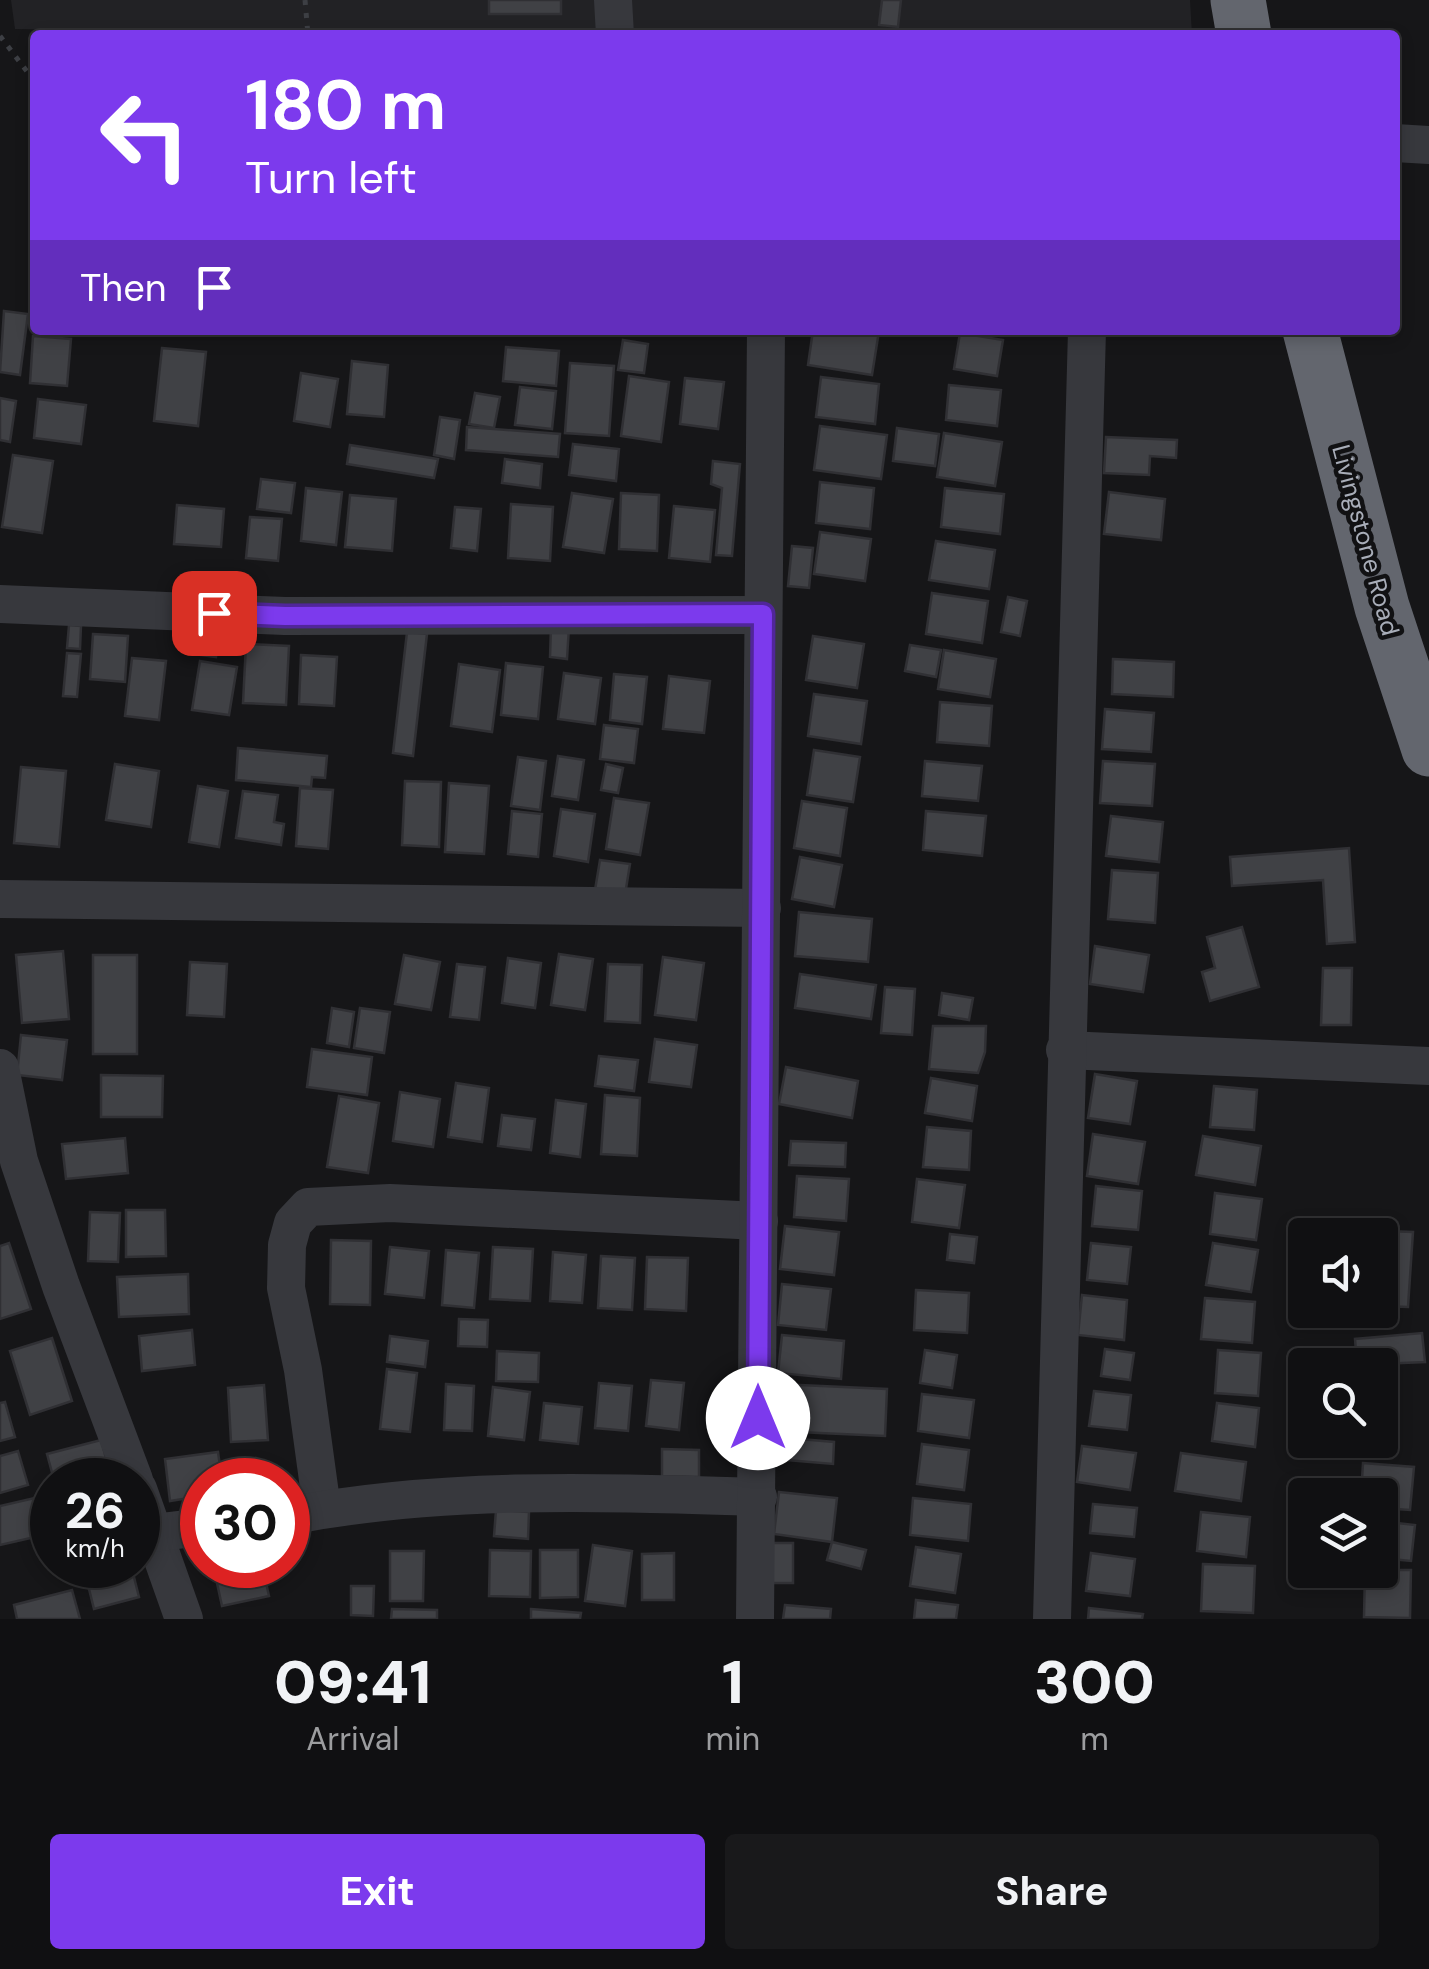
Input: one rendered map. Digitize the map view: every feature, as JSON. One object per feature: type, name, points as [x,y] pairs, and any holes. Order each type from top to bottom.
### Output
[{"type":"highway","points":[[1238,0],[1243,30]]},
{"type":"highway","name":"Livingstone Road","points":[[1311,335],[1382,608],[1429,749]]},
{"type":"street","points":[[614,0],[615,30]]},
{"type":"street","points":[[1400,143],[1429,145]]},
{"type":"street","points":[[755,1619],[766,335]]},
{"type":"street","points":[[1052,1619],[1087,335]]},
{"type":"street","points":[[0,604],[285,616],[763,614]]},
{"type":"street","points":[[0,899],[762,908]]},
{"type":"street","points":[[1065,1050],[1429,1066]]},
{"type":"street","points":[[0,1068],[25,1179],[126,1458]]},
{"type":"street","points":[[304,1458],[302,1370],[286,1288],[287,1245],[293,1223],[308,1207],[390,1202],[759,1221]]},
{"type":"street","points":[[310,1511],[427,1496],[550,1491],[758,1497]]},
{"type":"street","points":[[160,1552],[184,1619]]},
{"type":"path","points":[[305,0],[308,30]]},
{"type":"path","points":[[0,36],[30,75]]},
{"type":"shaded area","points":[[11,0],[1190,0],[1192,30],[88,30],[15,29]]},
{"type":"building","points":[[489,0],[561,0],[561,14],[489,14]]},
{"type":"building","points":[[882,0],[901,0],[898,27],[879,25]]},
{"type":"building","points":[[4,311],[28,314],[20,375],[0,372]]},
{"type":"building","points":[[812,335],[878,335],[872,375],[808,365]]},
{"type":"building","points":[[960,335],[1003,340],[997,376],[954,369]]},
{"type":"building","points":[[33,336],[71,339],[67,386],[30,383]]},
{"type":"building","points":[[623,340],[648,344],[644,373],[618,370]]},
{"type":"building","points":[[506,347],[559,351],[556,386],[503,381]]},
{"type":"building","points":[[162,348],[206,352],[198,426],[154,421]]},
{"type":"building","points":[[352,361],[388,365],[384,417],[347,414]]},
{"type":"building","points":[[570,363],[614,366],[609,436],[565,433]]},
{"type":"building","points":[[301,373],[338,379],[330,427],[294,421]]},
{"type":"building","points":[[629,376],[669,382],[661,442],[621,436]]},
{"type":"building","points":[[821,377],[879,384],[875,424],[816,417]]},
{"type":"building","points":[[685,378],[724,382],[718,429],[680,424]]},
{"type":"building","points":[[949,385],[1001,390],[997,426],[946,420]]},
{"type":"building","points":[[520,387],[556,391],[552,429],[515,425]]},
{"type":"building","points":[[475,393],[500,397],[494,428],[469,424]]},
{"type":"building","points":[[0,398],[16,401],[10,442],[0,440]]},
{"type":"building","points":[[38,399],[86,405],[81,444],[34,438]]},
{"type":"building","points":[[440,417],[460,420],[454,459],[434,455]]},
{"type":"building","points":[[820,426],[887,435],[881,479],[814,470]]},
{"type":"building","points":[[467,427],[560,434],[558,457],[466,450]]},
{"type":"building","points":[[897,428],[939,434],[935,466],[893,461]]},
{"type":"building","points":[[944,433],[1002,442],[995,486],[937,477]]},
{"type":"building","points":[[1106,437],[1177,440],[1176,458],[1150,456],[1149,475],[1104,473]]},
{"type":"building","points":[[573,444],[619,449],[616,481],[569,475]]},
{"type":"building","points":[[350,445],[438,459],[434,478],[347,464]]},
{"type":"building","points":[[13,455],[53,461],[42,533],[2,527]]},
{"type":"building","points":[[505,459],[542,464],[540,488],[502,483]]},
{"type":"building","points":[[713,461],[740,464],[732,556],[716,555],[722,488],[711,484]]},
{"type":"building","points":[[261,479],[295,483],[291,513],[257,509]]},
{"type":"building","points":[[820,482],[874,488],[870,529],[816,523]]},
{"type":"building","points":[[306,488],[342,492],[336,545],[301,541]]},
{"type":"building","points":[[945,488],[1004,494],[1000,534],[941,527]]},
{"type":"building","points":[[1109,492],[1165,499],[1161,540],[1104,534]]},
{"type":"building","points":[[572,493],[613,499],[604,553],[563,547]]},
{"type":"building","points":[[621,493],[659,495],[657,551],[619,549]]},
{"type":"building","points":[[350,495],[396,499],[392,551],[345,547]]},
{"type":"building","points":[[511,504],[553,507],[550,561],[508,558]]},
{"type":"building","points":[[177,505],[224,509],[221,547],[174,544]]},
{"type":"building","points":[[674,506],[715,510],[710,562],[669,558]]},
{"type":"building","points":[[455,507],[481,509],[477,551],[451,548]]},
{"type":"building","points":[[250,517],[282,519],[278,561],[246,558]]},
{"type":"building","points":[[820,532],[871,539],[865,581],[814,574]]},
{"type":"building","points":[[936,541],[995,550],[989,589],[929,580]]},
{"type":"building","points":[[792,546],[813,548],[809,588],[788,586]]},
{"type":"building","points":[[932,593],[988,601],[982,643],[926,634]]},
{"type":"building","points":[[1008,597],[1027,601],[1020,636],[1001,632]]},
{"type":"building","points":[[189,622],[220,626],[216,657],[186,653]]},
{"type":"building","points":[[69,625],[81,626],[80,649],[67,648]]},
{"type":"building","points":[[551,626],[569,627],[567,659],[550,657]]},
{"type":"building","points":[[407,632],[427,634],[413,756],[393,753]]},
{"type":"building","points":[[93,634],[128,636],[125,682],[90,679]]},
{"type":"building","points":[[813,636],[864,644],[857,688],[806,680]]},
{"type":"building","points":[[246,644],[289,646],[286,705],[243,703]]},
{"type":"building","points":[[910,645],[941,650],[936,677],[905,671]]},
{"type":"building","points":[[944,650],[996,659],[990,697],[938,689]]},
{"type":"building","points":[[67,653],[81,654],[77,697],[63,696]]},
{"type":"building","points":[[301,655],[337,657],[334,706],[299,704]]},
{"type":"building","points":[[132,658],[166,661],[159,720],[125,716]]},
{"type":"building","points":[[1113,659],[1174,662],[1173,697],[1112,694]]},
{"type":"building","points":[[200,661],[237,667],[229,715],[192,710]]},
{"type":"building","points":[[506,663],[543,667],[538,719],[501,715]]},
{"type":"building","points":[[459,664],[500,670],[492,732],[451,726]]},
{"type":"building","points":[[564,673],[601,678],[595,724],[558,719]]},
{"type":"building","points":[[614,674],[647,677],[642,724],[610,720]]},
{"type":"building","points":[[669,676],[710,681],[704,733],[663,729]]},
{"type":"building","points":[[814,694],[867,701],[861,744],[808,736]]},
{"type":"building","points":[[940,702],[992,706],[989,746],[937,742]]},
{"type":"building","points":[[1105,709],[1154,713],[1151,752],[1102,749]]},
{"type":"building","points":[[604,725],[638,729],[634,763],[600,759]]},
{"type":"building","points":[[238,748],[327,756],[325,778],[312,777],[311,787],[236,780]]},
{"type":"building","points":[[814,750],[860,757],[853,802],[807,795]]},
{"type":"building","points":[[558,756],[584,760],[578,800],[552,796]]},
{"type":"building","points":[[518,757],[546,761],[540,810],[511,806]]},
{"type":"building","points":[[925,761],[982,766],[978,801],[922,796]]},
{"type":"building","points":[[1103,761],[1155,764],[1152,806],[1100,803]]},
{"type":"building","points":[[115,764],[159,771],[151,827],[106,820]]},
{"type":"building","points":[[606,764],[623,768],[618,793],[601,790]]},
{"type":"building","points":[[21,767],[66,771],[59,847],[14,843]]},
{"type":"building","points":[[405,781],[441,782],[439,847],[402,845]]},
{"type":"building","points":[[449,783],[489,786],[484,854],[445,852]]},
{"type":"building","points":[[198,786],[228,791],[219,847],[189,842]]},
{"type":"building","points":[[300,788],[333,790],[328,849],[296,846]]},
{"type":"building","points":[[243,791],[278,795],[274,822],[284,824],[281,845],[236,838]]},
{"type":"building","points":[[614,798],[649,803],[640,855],[606,849]]},
{"type":"building","points":[[802,801],[847,808],[840,856],[794,848]]},
{"type":"building","points":[[561,809],[595,814],[588,862],[554,856]]},
{"type":"building","points":[[512,811],[542,814],[538,857],[508,854]]},
{"type":"building","points":[[926,811],[986,816],[982,856],[923,850]]},
{"type":"building","points":[[1111,816],[1163,822],[1159,862],[1106,856]]},
{"type":"building","points":[[1349,848],[1355,942],[1327,944],[1323,880],[1232,886],[1230,857]]},
{"type":"building","points":[[800,857],[842,865],[834,907],[792,899]]},
{"type":"building","points":[[600,860],[630,864],[625,895],[595,890]]},
{"type":"building","points":[[1112,870],[1158,873],[1155,923],[1108,919]]},
{"type":"building","points":[[799,912],[872,919],[868,962],[795,956]]},
{"type":"building","points":[[1242,927],[1259,987],[1210,1001],[1202,972],[1215,968],[1207,937]]},
{"type":"building","points":[[1095,946],[1149,955],[1143,992],[1090,984]]},
{"type":"building","points":[[63,951],[69,1019],[22,1023],[16,955]]},
{"type":"building","points":[[559,954],[593,959],[585,1010],[551,1005]]},
{"type":"building","points":[[93,955],[137,955],[137,1054],[93,1054]]},
{"type":"building","points":[[404,955],[440,962],[431,1010],[395,1004]]},
{"type":"building","points":[[663,957],[704,963],[696,1020],[655,1015]]},
{"type":"building","points":[[508,958],[541,963],[535,1008],[502,1003]]},
{"type":"building","points":[[190,962],[227,964],[224,1017],[187,1015]]},
{"type":"building","points":[[457,964],[485,967],[479,1020],[450,1017]]},
{"type":"building","points":[[608,964],[642,965],[640,1023],[605,1021]]},
{"type":"building","points":[[1323,968],[1352,968],[1351,1025],[1321,1025]]},
{"type":"building","points":[[800,974],[876,985],[871,1019],[795,1008]]},
{"type":"building","points":[[885,987],[915,989],[912,1035],[881,1033]]},
{"type":"building","points":[[942,993],[973,998],[969,1020],[939,1015]]},
{"type":"building","points":[[332,1008],[354,1012],[349,1047],[327,1043]]},
{"type":"building","points":[[360,1008],[390,1012],[384,1053],[354,1048]]},
{"type":"building","points":[[933,1026],[986,1026],[985,1052],[978,1073],[929,1069]]},
{"type":"building","points":[[21,1035],[67,1040],[62,1080],[17,1075]]},
{"type":"building","points":[[655,1039],[697,1045],[691,1087],[649,1082]]},
{"type":"building","points":[[312,1049],[372,1057],[367,1095],[307,1087]]},
{"type":"building","points":[[599,1056],[638,1060],[634,1091],[595,1086]]},
{"type":"building","points":[[786,1067],[858,1081],[852,1118],[779,1104]]},
{"type":"building","points":[[1095,1074],[1137,1081],[1130,1124],[1088,1118]]},
{"type":"building","points":[[101,1075],[163,1076],[162,1117],[101,1117]]},
{"type":"building","points":[[931,1078],[977,1086],[972,1121],[925,1113]]},
{"type":"building","points":[[456,1083],[489,1088],[482,1142],[448,1137]]},
{"type":"building","points":[[1214,1086],[1257,1090],[1254,1130],[1210,1127]]},
{"type":"building","points":[[400,1092],[440,1099],[433,1147],[393,1141]]},
{"type":"building","points":[[605,1095],[640,1098],[637,1156],[601,1154]]},
{"type":"building","points":[[339,1096],[379,1103],[368,1173],[327,1167]]},
{"type":"building","points":[[556,1100],[586,1104],[580,1157],[550,1153]]},
{"type":"building","points":[[502,1115],[535,1119],[531,1150],[498,1146]]},
{"type":"building","points":[[927,1127],[971,1131],[969,1170],[923,1167]]},
{"type":"building","points":[[1093,1134],[1145,1142],[1138,1184],[1087,1176]]},
{"type":"building","points":[[1203,1136],[1261,1146],[1255,1185],[1196,1175]]},
{"type":"building","points":[[125,1138],[128,1173],[66,1179],[62,1144]]},
{"type":"building","points":[[791,1141],[846,1143],[845,1167],[789,1165]]},
{"type":"building","points":[[797,1176],[849,1179],[846,1221],[794,1217]]},
{"type":"building","points":[[917,1179],[965,1185],[959,1228],[912,1222]]},
{"type":"building","points":[[1096,1186],[1142,1191],[1138,1230],[1092,1226]]},
{"type":"building","points":[[1215,1193],[1262,1199],[1256,1240],[1210,1234]]},
{"type":"building","points":[[126,1210],[165,1210],[166,1256],[126,1257]]},
{"type":"building","points":[[90,1212],[120,1213],[118,1262],[88,1261]]},
{"type":"building","points":[[785,1226],[839,1232],[834,1275],[780,1269]]},
{"type":"building","points":[[1398,1231],[1413,1232],[1408,1307],[1398,1307]]},
{"type":"building","points":[[950,1234],[977,1237],[974,1263],[947,1260]]},
{"type":"building","points":[[331,1240],[371,1241],[370,1305],[330,1304]]},
{"type":"building","points":[[9,1243],[31,1309],[0,1319],[0,1246]]},
{"type":"building","points":[[1091,1243],[1131,1247],[1127,1284],[1087,1280]]},
{"type":"building","points":[[1213,1243],[1258,1250],[1251,1292],[1206,1285]]},
{"type":"building","points":[[390,1247],[429,1251],[424,1298],[385,1294]]},
{"type":"building","points":[[493,1247],[533,1249],[530,1301],[490,1299]]},
{"type":"building","points":[[446,1250],[479,1253],[474,1308],[442,1305]]},
{"type":"building","points":[[553,1252],[586,1255],[582,1303],[550,1301]]},
{"type":"building","points":[[601,1256],[635,1258],[632,1310],[598,1308]]},
{"type":"building","points":[[647,1257],[688,1258],[686,1311],[645,1309]]},
{"type":"building","points":[[188,1274],[189,1314],[119,1317],[117,1277]]},
{"type":"building","points":[[782,1284],[831,1289],[826,1330],[778,1325]]},
{"type":"building","points":[[916,1290],[969,1293],[967,1333],[914,1330]]},
{"type":"building","points":[[1082,1295],[1127,1300],[1124,1340],[1078,1335]]},
{"type":"building","points":[[1205,1298],[1255,1302],[1252,1343],[1201,1339]]},
{"type":"building","points":[[459,1319],[488,1320],[487,1347],[458,1346]]},
{"type":"building","points":[[192,1330],[195,1365],[142,1371],[139,1336]]},
{"type":"building","points":[[1422,1333],[1425,1362],[1398,1363],[1398,1348],[1356,1348],[1355,1339]]},
{"type":"building","points":[[782,1335],[844,1341],[841,1379],[778,1373]]},
{"type":"building","points":[[390,1336],[428,1341],[425,1367],[387,1362]]},
{"type":"building","points":[[52,1338],[72,1401],[30,1415],[10,1351]]},
{"type":"building","points":[[1105,1349],[1134,1353],[1130,1380],[1101,1376]]},
{"type":"building","points":[[925,1350],[957,1355],[952,1388],[920,1383]]},
{"type":"building","points":[[1218,1350],[1261,1353],[1258,1396],[1215,1393]]},
{"type":"building","points":[[497,1351],[539,1353],[538,1382],[496,1381]]},
{"type":"building","points":[[387,1369],[417,1373],[410,1432],[380,1429]]},
{"type":"building","points":[[651,1380],[684,1383],[679,1430],[646,1426]]},
{"type":"building","points":[[599,1383],[632,1386],[628,1431],[595,1428]]},
{"type":"building","points":[[446,1384],[474,1386],[472,1431],[444,1430]]},
{"type":"building","points":[[778,1384],[887,1389],[885,1436],[776,1431]]},
{"type":"building","points":[[264,1385],[268,1440],[231,1442],[228,1388]]},
{"type":"building","points":[[493,1387],[530,1392],[524,1440],[488,1436]]},
{"type":"building","points":[[1094,1391],[1131,1395],[1127,1430],[1089,1426]]},
{"type":"building","points":[[922,1394],[974,1400],[969,1438],[918,1431]]},
{"type":"building","points":[[5,1402],[15,1437],[0,1441],[0,1403]]},
{"type":"building","points":[[544,1403],[582,1407],[578,1444],[540,1440]]},
{"type":"building","points":[[1217,1403],[1259,1408],[1255,1447],[1212,1441]]},
{"type":"building","points":[[777,1437],[834,1442],[833,1464],[775,1459]]},
{"type":"building","points":[[101,1440],[106,1458],[48,1458],[47,1454]]},
{"type":"building","points":[[922,1444],[969,1450],[964,1490],[917,1484]]},
{"type":"building","points":[[1082,1446],[1136,1453],[1130,1490],[1077,1482]]},
{"type":"building","points":[[662,1449],[699,1450],[699,1477],[662,1476]]},
{"type":"building","points":[[18,1451],[28,1485],[0,1493],[0,1456]]},
{"type":"building","points":[[218,1452],[219,1458],[180,1458],[180,1499],[170,1501],[165,1459]]},
{"type":"building","points":[[1181,1453],[1246,1462],[1241,1501],[1175,1491]]},
{"type":"building","points":[[1363,1463],[1414,1467],[1410,1510],[1398,1509],[1398,1478],[1362,1478]]},
{"type":"building","points":[[779,1492],[837,1498],[832,1542],[774,1534]]},
{"type":"building","points":[[913,1498],[971,1504],[968,1541],[910,1535]]},
{"type":"building","points":[[30,1499],[30,1538],[0,1545],[0,1506]]},
{"type":"building","points":[[1093,1504],[1137,1508],[1134,1537],[1090,1533]]},
{"type":"building","points":[[496,1510],[529,1512],[528,1539],[494,1536]]},
{"type":"building","points":[[1201,1512],[1250,1517],[1246,1557],[1197,1551]]},
{"type":"building","points":[[1398,1523],[1415,1525],[1411,1561],[1398,1560]]},
{"type":"building","points":[[832,1542],[866,1550],[861,1569],[827,1560]]},
{"type":"building","points":[[763,1543],[793,1543],[793,1583],[763,1583]]},
{"type":"building","points":[[593,1545],[632,1551],[625,1606],[585,1601]]},
{"type":"building","points":[[916,1547],[961,1554],[955,1593],[910,1586]]},
{"type":"building","points":[[490,1550],[531,1551],[530,1597],[489,1596]]},
{"type":"building","points":[[540,1550],[578,1550],[578,1597],[540,1598]]},
{"type":"building","points":[[390,1551],[424,1551],[423,1601],[390,1601]]},
{"type":"building","points":[[674,1553],[674,1600],[642,1600],[642,1554]]},
{"type":"building","points":[[1091,1553],[1135,1559],[1130,1596],[1086,1591]]},
{"type":"building","points":[[1203,1564],[1255,1566],[1253,1613],[1201,1611]]},
{"type":"building","points":[[1398,1570],[1411,1570],[1410,1618],[1364,1617],[1365,1588],[1398,1588]]},
{"type":"building","points":[[351,1586],[374,1586],[373,1616],[351,1615]]},
{"type":"building","points":[[89,1588],[137,1588],[139,1597],[94,1609]]},
{"type":"building","points":[[218,1588],[267,1588],[269,1596],[222,1606]]},
{"type":"building","points":[[72,1590],[80,1619],[17,1619],[14,1605]]},
{"type":"building","points":[[916,1600],[958,1605],[956,1619],[914,1619]]},
{"type":"building","points":[[785,1605],[831,1609],[830,1619],[783,1619]]},
{"type":"building","points":[[1089,1608],[1143,1614],[1142,1619],[1088,1619]]},
{"type":"building","points":[[392,1609],[437,1610],[437,1619],[391,1619]]},
{"type":"building","points":[[531,1609],[581,1613],[580,1619],[531,1619]]},
{"type":"route","points":[[214,613],[763,614],[758,1418]]}]
